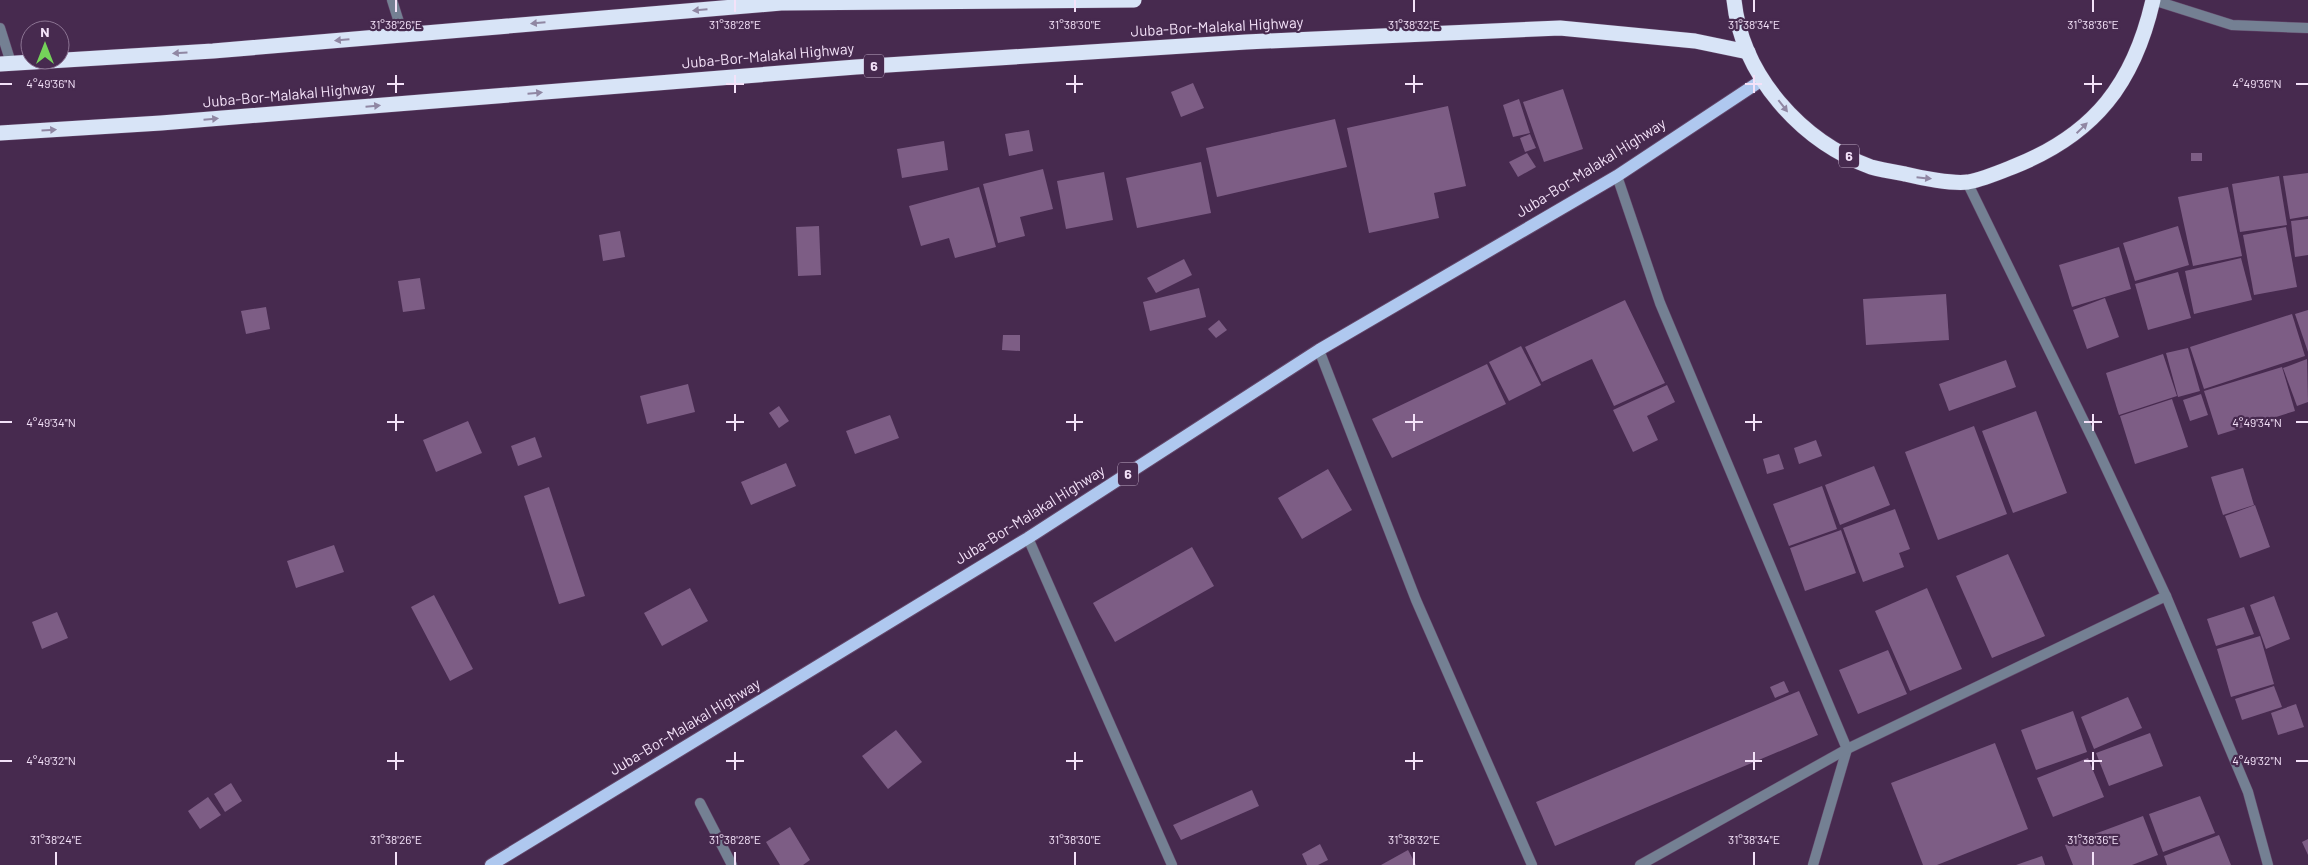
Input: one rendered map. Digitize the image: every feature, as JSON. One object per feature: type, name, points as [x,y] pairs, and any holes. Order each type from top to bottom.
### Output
[{"type":"highway","name":"Juba-Bor-Malakal Highway","points":[[6,64],[213,51],[780,1],[1134,0]]},
{"type":"highway","name":"6","points":[[1734,0],[1748,52],[1762,80],[1792,117],[1829,146],[1872,167],[1918,178],[1967,182],[2042,155],[2075,134],[2104,106],[2127,75],[2144,39],[2154,0]]},
{"type":"highway","name":"Juba-Bor-Malakal Highway","points":[[0,134],[161,123],[856,67],[1256,41],[1560,28],[1695,41],[1748,52]]},
{"type":"main road","name":"Juba-Bor-Malakal Highway","points":[[491,865],[1028,538],[1319,350],[1617,176],[1762,80]]},
{"type":"street","points":[[392,0],[403,34]]},
{"type":"street","points":[[2154,0],[2232,25],[2308,28]]},
{"type":"street","points":[[0,28],[6,64]]},
{"type":"street","points":[[1617,176],[1660,302],[1847,749],[1813,865]]},
{"type":"street","points":[[1967,182],[2078,408],[2166,596],[2248,792],[2268,865]]},
{"type":"street","points":[[1319,350],[1416,600],[1532,865]]},
{"type":"street","points":[[1028,538],[1172,865]]},
{"type":"street","points":[[1640,865],[1847,749],[2166,596]]},
{"type":"street","points":[[700,803],[732,865]]},
{"type":"building","points":[[1193,83],[1204,108],[1181,117],[1171,92]]},
{"type":"building","points":[[1563,89],[1583,149],[1544,162],[1523,102]]},
{"type":"building","points":[[1519,99],[1530,133],[1513,137],[1503,105]]},
{"type":"building","points":[[1448,106],[1466,186],[1434,193],[1439,218],[1369,233],[1347,128]]},
{"type":"building","points":[[1335,119],[1347,167],[1217,197],[1206,148]]},
{"type":"building","points":[[1029,130],[1033,151],[1009,156],[1005,134]]},
{"type":"building","points":[[1530,134],[1536,148],[1525,152],[1520,138]]},
{"type":"building","points":[[944,141],[948,170],[902,178],[897,149]]},
{"type":"building","points":[[1527,153],[1536,167],[1518,177],[1509,162]]},
{"type":"building","points":[[2191,153],[2202,153],[2202,161],[2191,161]]},
{"type":"building","points":[[1201,162],[1211,213],[1137,228],[1126,178]]},
{"type":"building","points":[[1043,169],[1053,209],[1020,217],[1025,236],[998,243],[983,184]]},
{"type":"building","points":[[1104,172],[1113,220],[1066,229],[1057,181]]},
{"type":"building","points":[[2308,173],[2308,216],[2290,219],[2283,176]]},
{"type":"building","points":[[2279,176],[2287,225],[2240,232],[2232,184]]},
{"type":"building","points":[[979,187],[996,247],[955,258],[949,238],[921,246],[909,206]]},
{"type":"building","points":[[2228,187],[2242,256],[2193,266],[2178,197]]},
{"type":"building","points":[[2308,219],[2308,255],[2295,257],[2291,221]]},
{"type":"building","points":[[819,226],[821,275],[798,276],[796,227]]},
{"type":"building","points":[[2178,226],[2189,265],[2135,281],[2123,243]]},
{"type":"building","points":[[2286,227],[2297,287],[2254,295],[2243,235]]},
{"type":"building","points":[[620,231],[625,257],[603,261],[599,235]]},
{"type":"building","points":[[2119,247],[2131,289],[2072,307],[2059,265]]},
{"type":"building","points":[[2241,258],[2252,300],[2194,314],[2185,271]]},
{"type":"building","points":[[1184,259],[1192,275],[1156,293],[1147,278]]},
{"type":"building","points":[[2178,272],[2191,318],[2148,330],[2135,284]]},
{"type":"building","points":[[420,278],[425,309],[403,312],[398,281]]},
{"type":"building","points":[[1199,288],[1206,317],[1150,331],[1143,302]]},
{"type":"building","points":[[1946,294],[1949,340],[1866,345],[1863,299]]},
{"type":"building","points":[[2105,298],[2119,337],[2087,349],[2073,310]]},
{"type":"building","points":[[1625,300],[1665,383],[1614,406],[1592,359],[1542,382],[1525,347]]},
{"type":"building","points":[[266,307],[270,329],[246,334],[241,311]]},
{"type":"building","points":[[2308,310],[2308,352],[2295,314]]},
{"type":"building","points":[[2292,314],[2305,356],[2204,389],[2190,347]]},
{"type":"building","points":[[1219,320],[1227,330],[1216,338],[1208,329]]},
{"type":"building","points":[[1003,335],[1020,335],[1020,351],[1002,350]]},
{"type":"building","points":[[1521,346],[1541,385],[1509,401],[1489,362]]},
{"type":"building","points":[[2188,348],[2200,391],[2178,397],[2166,353]]},
{"type":"building","points":[[2163,354],[2177,396],[2119,415],[2106,373]]},
{"type":"building","points":[[2307,359],[2308,402],[2297,406],[2283,368]]},
{"type":"building","points":[[2006,360],[2016,387],[1949,411],[1939,384]]},
{"type":"building","points":[[1487,364],[1506,404],[1392,458],[1372,419]]},
{"type":"building","points":[[2282,367],[2295,411],[2218,435],[2204,391]]},
{"type":"building","points":[[688,384],[695,412],[647,424],[640,396]]},
{"type":"building","points":[[1667,385],[1675,402],[1647,416],[1658,440],[1633,452],[1613,410]]},
{"type":"building","points":[[2201,394],[2208,415],[2190,421],[2183,400]]},
{"type":"building","points":[[2172,399],[2188,447],[2135,464],[2120,416]]},
{"type":"building","points":[[779,406],[789,421],[779,428],[769,413]]},
{"type":"building","points":[[2036,411],[2067,493],[2013,513],[1982,431]]},
{"type":"building","points":[[890,415],[899,438],[855,454],[846,431]]},
{"type":"building","points":[[468,421],[482,453],[436,472],[423,440]]},
{"type":"building","points":[[1974,426],[2007,514],[1938,540],[1905,452]]},
{"type":"building","points":[[535,437],[542,457],[518,466],[511,446]]},
{"type":"building","points":[[1816,440],[1822,456],[1799,464],[1794,448]]},
{"type":"building","points":[[1779,454],[1784,469],[1767,474],[1763,459]]},
{"type":"building","points":[[786,463],[796,486],[751,505],[741,482]]},
{"type":"building","points":[[1874,466],[1890,505],[1840,525],[1825,485]]},
{"type":"building","points":[[2243,468],[2254,505],[2223,515],[2211,477]]},
{"type":"building","points":[[1328,469],[1352,510],[1302,539],[1278,498]]},
{"type":"building","points":[[1822,486],[1837,529],[1789,546],[1773,504]]},
{"type":"building","points":[[549,487],[585,596],[559,604],[524,496]]},
{"type":"building","points":[[2255,505],[2270,547],[2240,558],[2225,516]]},
{"type":"building","points":[[1895,509],[1910,549],[1899,553],[1904,567],[1863,582],[1843,528]]},
{"type":"building","points":[[1841,530],[1856,573],[1805,591],[1790,548]]},
{"type":"building","points":[[334,545],[344,572],[296,588],[287,561]]},
{"type":"building","points":[[1192,547],[1214,586],[1115,642],[1093,603]]},
{"type":"building","points":[[2008,554],[2045,636],[1992,658],[1956,576]]},
{"type":"building","points":[[690,588],[708,621],[662,646],[644,613]]},
{"type":"building","points":[[1927,588],[1962,669],[1910,691],[1875,611]]},
{"type":"building","points":[[434,595],[473,669],[450,681],[411,607]]},
{"type":"building","points":[[2274,596],[2290,639],[2266,649],[2250,605]]},
{"type":"building","points":[[2244,607],[2254,634],[2216,646],[2207,619]]},
{"type":"building","points":[[57,612],[68,638],[42,649],[32,622]]},
{"type":"building","points":[[2260,636],[2274,684],[2231,697],[2217,649]]},
{"type":"building","points":[[1888,650],[1907,694],[1858,714],[1839,670]]},
{"type":"building","points":[[1784,681],[1789,692],[1775,698],[1770,687]]},
{"type":"building","points":[[2274,686],[2282,707],[2242,720],[2235,699]]},
{"type":"building","points":[[1799,691],[1818,735],[1555,846],[1536,802]]},
{"type":"building","points":[[2128,697],[2142,728],[2094,749],[2081,717]]},
{"type":"building","points":[[2296,704],[2304,727],[2278,735],[2271,713]]},
{"type":"building","points":[[2073,711],[2087,752],[2036,770],[2021,730]]},
{"type":"building","points":[[896,730],[922,762],[888,789],[862,756]]},
{"type":"building","points":[[2150,733],[2163,766],[2109,786],[2096,753]]},
{"type":"building","points":[[1995,743],[2028,829],[1937,865],[1923,865],[1891,783]]},
{"type":"building","points":[[2088,758],[2104,797],[2053,817],[2037,778]]},
{"type":"building","points":[[231,783],[242,801],[225,812],[214,794]]},
{"type":"building","points":[[1252,790],[1259,806],[1181,840],[1173,825]]},
{"type":"building","points":[[2200,796],[2215,833],[2163,852],[2149,814]]},
{"type":"building","points":[[208,797],[221,815],[200,829],[188,811]]},
{"type":"building","points":[[2143,816],[2158,855],[2132,865],[2073,865],[2065,845]]},
{"type":"building","points":[[790,827],[810,860],[803,865],[780,865],[766,842]]},
{"type":"building","points":[[2219,835],[2231,865],[2167,865],[2164,856]]},
{"type":"building","points":[[2308,839],[2308,855],[2302,842]]},
{"type":"building","points":[[1320,844],[1328,860],[1318,865],[1307,865],[1302,854]]},
{"type":"building","points":[[1408,850],[1416,865],[1381,865]]},
{"type":"building","points":[[2042,856],[2045,865],[2016,865]]}]
